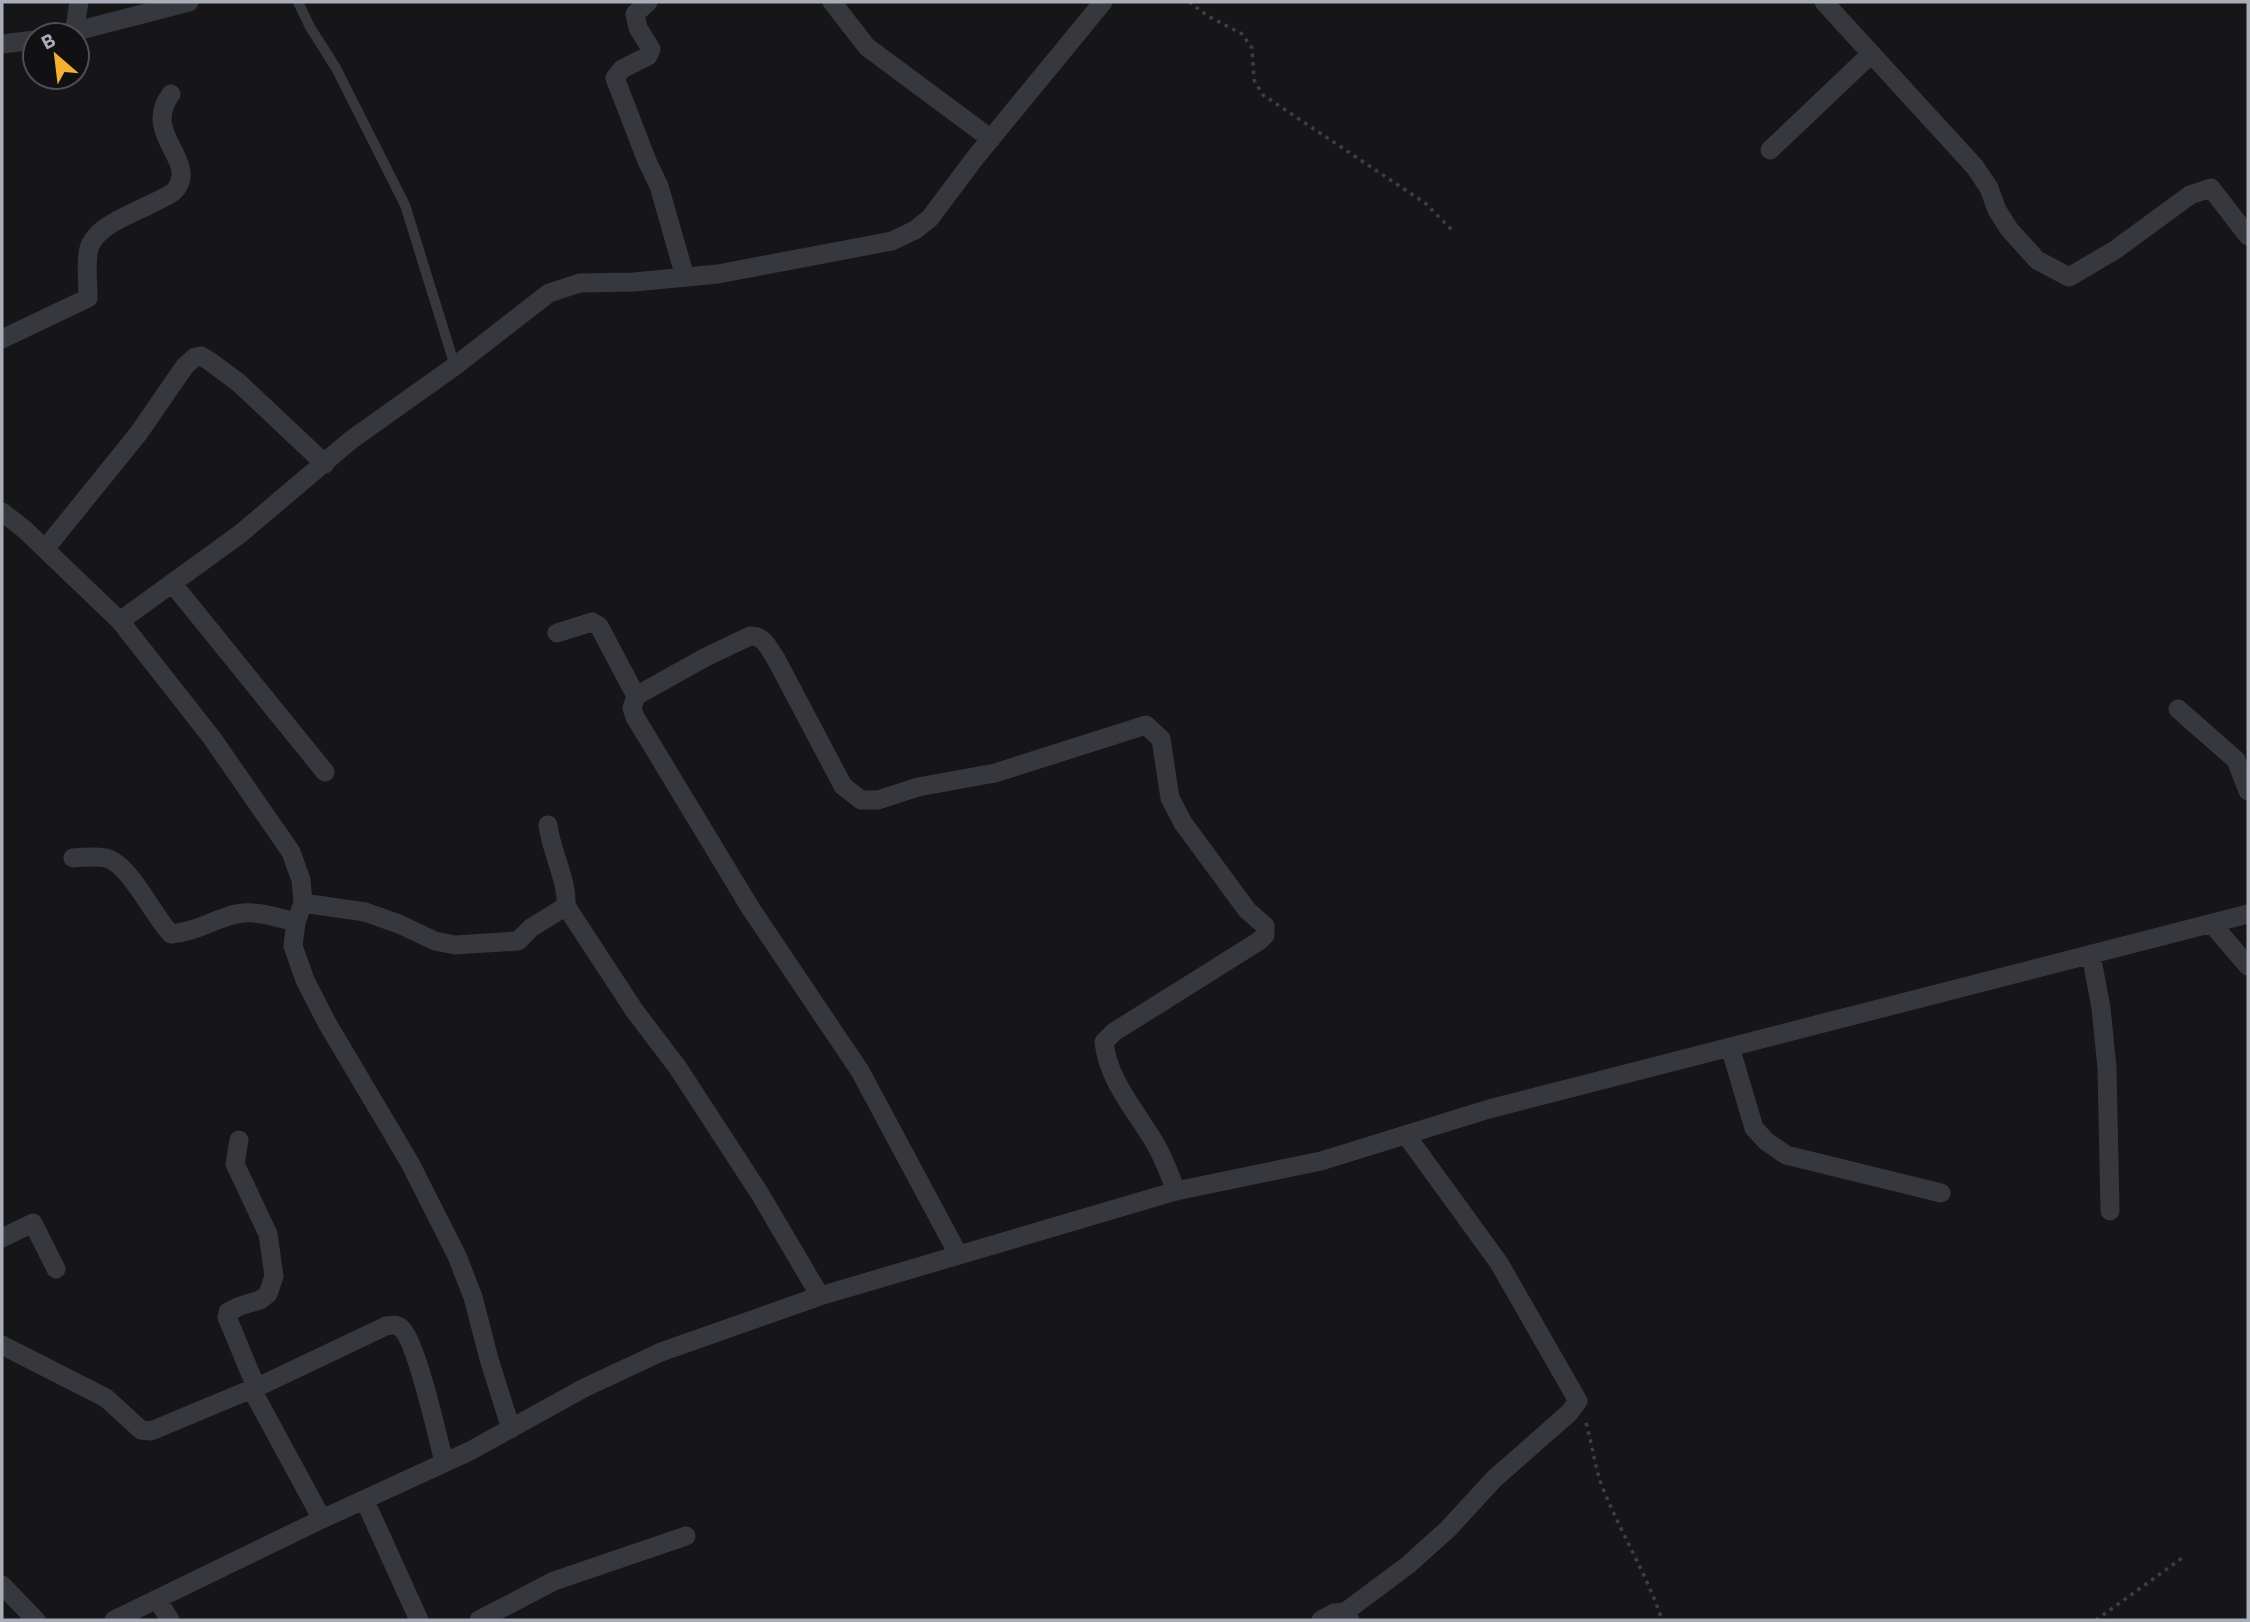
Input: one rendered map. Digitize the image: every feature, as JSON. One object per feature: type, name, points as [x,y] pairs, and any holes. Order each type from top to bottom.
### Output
[{"type":"street","points":[[72,21],[79,2]]},
{"type":"street","points":[[91,28],[189,2]]},
{"type":"street","points":[[648,2],[635,14],[638,28],[651,49],[649,56],[622,69],[615,78],[659,186],[685,277]]},
{"type":"street","points":[[832,2],[867,47],[991,139]]},
{"type":"street","points":[[120,621],[240,534],[351,440],[455,366],[538,300],[580,284],[718,274],[892,241],[915,230],[930,218],[1103,2]]},
{"type":"street","points":[[1824,2],[1975,167],[1989,188],[1997,210],[2009,229],[2037,260],[2069,277],[2115,250],[2201,190],[2211,188],[2248,236]]},
{"type":"street","points":[[2,44],[21,42]]},
{"type":"street","points":[[1770,150],[1871,54]]},
{"type":"street","points":[[2,339],[89,298],[88,251],[102,230],[175,191],[181,179],[180,165],[161,127],[165,101],[171,93]]},
{"type":"street","points":[[45,549],[138,434],[185,366],[195,357],[201,356],[208,360],[239,383],[325,464]]},
{"type":"street","points":[[2,512],[120,621],[212,738],[290,852],[301,880],[303,904],[296,922],[293,946],[305,980],[327,1023],[410,1163],[457,1256],[473,1297],[511,1429]]},
{"type":"street","points":[[172,583],[325,772]]},
{"type":"street","points":[[557,633],[592,622],[599,626],[636,696]]},
{"type":"street","points":[[958,1254],[860,1071],[751,909],[640,726],[632,708],[636,696],[750,636],[764,641],[843,786],[861,800],[878,800],[918,787],[995,773],[1146,725],[1161,739],[1170,798],[1183,823],[1247,911],[1265,926],[1265,935],[1259,941],[1114,1032],[1104,1042],[1105,1056],[1117,1083],[1158,1147],[1176,1191]]},
{"type":"street","points":[[2178,709],[2236,760],[2248,791]]},
{"type":"street","points":[[548,825],[550,844],[566,891],[566,906],[634,1010],[678,1068],[760,1194],[820,1296]]},
{"type":"street","points":[[73,858],[108,858],[123,867],[159,922],[171,934],[191,932],[231,915],[255,913],[296,922]]},
{"type":"street","points":[[303,904],[365,912],[435,941],[455,945],[521,939],[531,928],[566,906]]},
{"type":"street","points":[[114,1620],[470,1451],[584,1388],[661,1352],[820,1296],[1176,1191],[1321,1161],[1489,1109],[2248,914]]},
{"type":"street","points":[[2212,923],[2248,966]]},
{"type":"street","points":[[2091,954],[2101,1008],[2107,1068],[2110,1211]]},
{"type":"street","points":[[1730,1046],[1754,1128],[1766,1141],[1786,1155],[1941,1193]]},
{"type":"street","points":[[1321,1620],[1334,1613],[1348,1616],[1408,1565],[1448,1529],[1494,1479],[1569,1413],[1578,1401],[1499,1264],[1406,1135]]},
{"type":"street","points":[[239,1140],[234,1164],[268,1234],[274,1276],[268,1294],[260,1300],[228,1312],[227,1318],[254,1387],[322,1519]]},
{"type":"street","points":[[2,1238],[33,1223],[56,1269]]},
{"type":"street","points":[[2,1345],[106,1398],[141,1430],[152,1431],[386,1326],[395,1325],[403,1329],[413,1350],[444,1462]]},
{"type":"street","points":[[365,1501],[419,1620]]},
{"type":"street","points":[[478,1620],[554,1581],[686,1536]]},
{"type":"street","points":[[2,1585],[36,1620]]},
{"type":"street","points":[[157,1600],[170,1620]]},
{"type":"lane","points":[[298,2],[336,68],[405,205],[455,366]]},
{"type":"path","points":[[1189,2],[1208,16],[1242,34],[1252,48],[1254,80],[1263,95],[1425,203],[1453,231]]},
{"type":"path","points":[[1578,1401],[1604,1490],[1646,1575],[1662,1620]]},
{"type":"path","points":[[2096,1620],[2185,1556]]}]
